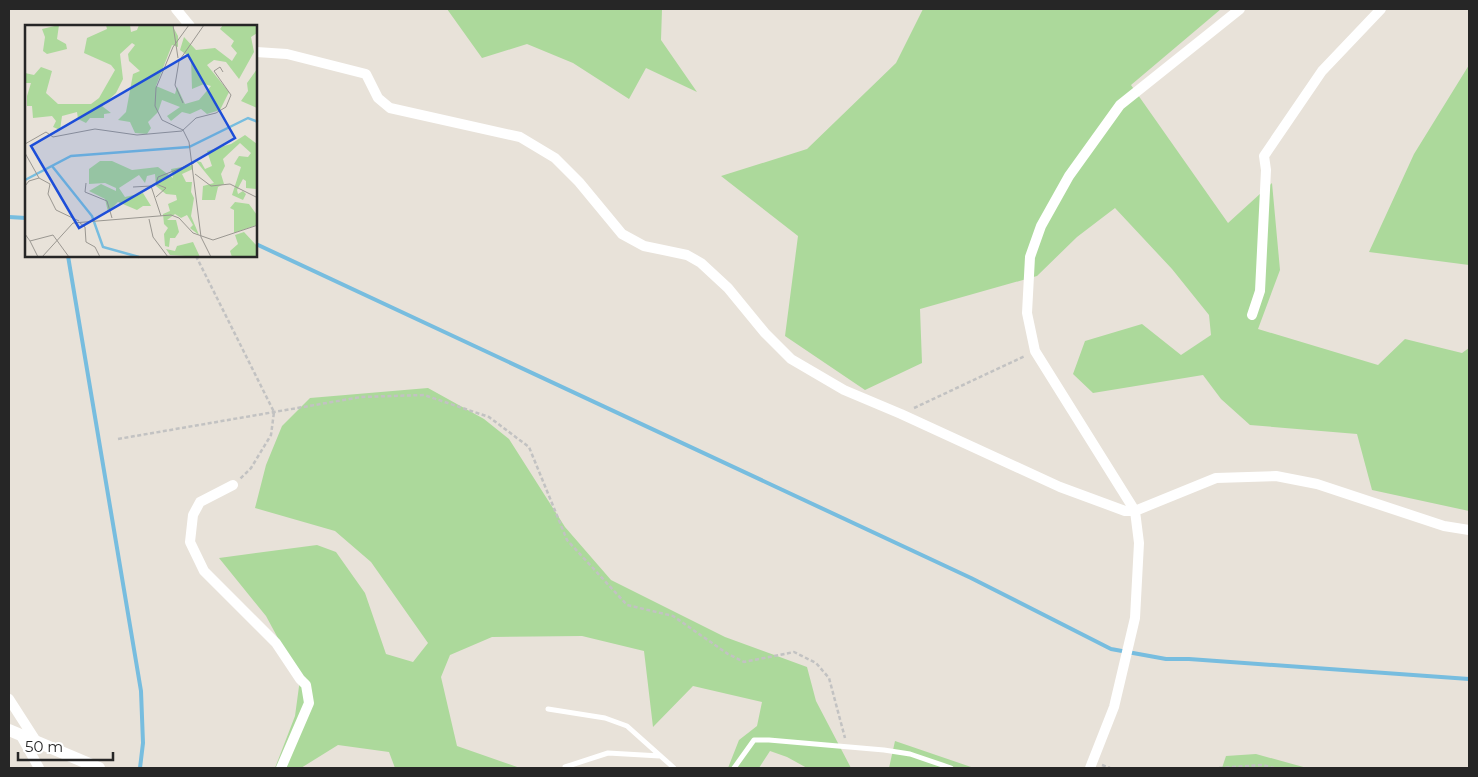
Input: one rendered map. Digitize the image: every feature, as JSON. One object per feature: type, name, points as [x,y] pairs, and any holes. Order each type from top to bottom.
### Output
[{"type":"street","points":[[176,9],[189,25]]},
{"type":"street","points":[[1090,768],[1114,707],[1135,618],[1139,544],[1135,511],[1035,351],[1027,313],[1030,257],[1041,226],[1068,176],[1120,105],[1240,9]]},
{"type":"street","points":[[1252,315],[1260,291],[1266,170],[1264,156],[1322,71],[1381,9]]},
{"type":"street","points":[[258,52],[287,54],[366,74],[378,98],[390,108],[520,137],[555,158],[579,182],[622,234],[644,246],[687,255],[701,263],[728,288],[765,333],[791,359],[844,390],[902,414],[1060,487],[1126,511],[1135,511],[1216,478],[1276,476],[1317,484],[1444,526],[1469,530]]},
{"type":"street","points":[[233,485],[200,502],[194,515],[190,542],[204,571],[276,643],[306,685],[309,703],[280,768]]},
{"type":"street","points":[[9,699],[36,741]]},
{"type":"street","points":[[14,732],[99,768]]},
{"type":"street","points":[[14,732],[40,768]]},
{"type":"lane","points":[[548,709],[605,718],[627,726],[674,768]]},
{"type":"lane","points":[[734,768],[754,740],[847,746],[910,754],[951,768]]},
{"type":"lane","points":[[565,767],[608,752],[660,756]]},
{"type":"path","points":[[197,258],[274,412],[271,435],[251,468],[233,485]]},
{"type":"path","points":[[902,414],[1035,351]]},
{"type":"path","points":[[118,439],[361,397],[424,395],[488,417],[529,447],[567,540],[627,605],[673,616],[728,654],[744,662],[794,652],[816,663],[829,678],[847,746]]},
{"type":"path","points":[[1219,768],[1262,766],[1274,768]]},
{"type":"green space","points":[[447,9],[662,9],[661,40],[697,92],[646,68],[629,99],[573,63],[527,44],[482,58]]},
{"type":"green space","points":[[923,9],[1221,9],[1131,85],[1228,223],[1272,183],[1280,270],[1258,329],[1378,365],[1405,339],[1462,353],[1469,348],[1469,511],[1372,490],[1357,434],[1250,425],[1221,399],[1203,375],[1093,393],[1073,374],[1085,341],[1142,324],[1181,355],[1211,335],[1209,315],[1172,269],[1115,208],[1077,237],[1037,276],[920,309],[922,363],[865,390],[785,336],[798,236],[721,176],[807,149],[896,63]]},
{"type":"green space","points":[[1469,65],[1469,265],[1369,252],[1414,154]]},
{"type":"green space","points":[[428,388],[484,419],[509,439],[565,527],[611,580],[725,637],[807,667],[816,701],[851,768],[807,768],[787,757],[770,751],[759,768],[728,768],[739,740],[757,726],[762,702],[693,686],[653,727],[644,651],[582,636],[492,637],[450,655],[441,677],[457,746],[520,768],[395,768],[389,752],[338,745],[301,768],[275,768],[295,716],[300,679],[266,616],[219,558],[317,545],[336,552],[365,593],[386,654],[413,662],[428,643],[371,562],[335,531],[255,508],[266,465],[282,426],[310,398]]},
{"type":"green space","points":[[895,741],[974,768],[889,768]]},
{"type":"green space","points":[[1256,754],[1307,768],[1222,768],[1226,756]]},
{"type":"waterway","points":[[9,217],[25,218]]},
{"type":"waterway","points":[[258,245],[971,578],[1111,649],[1166,659],[1189,659],[1469,679]]},
{"type":"waterway","points":[[68,258],[141,691],[143,743],[140,768]]}]
